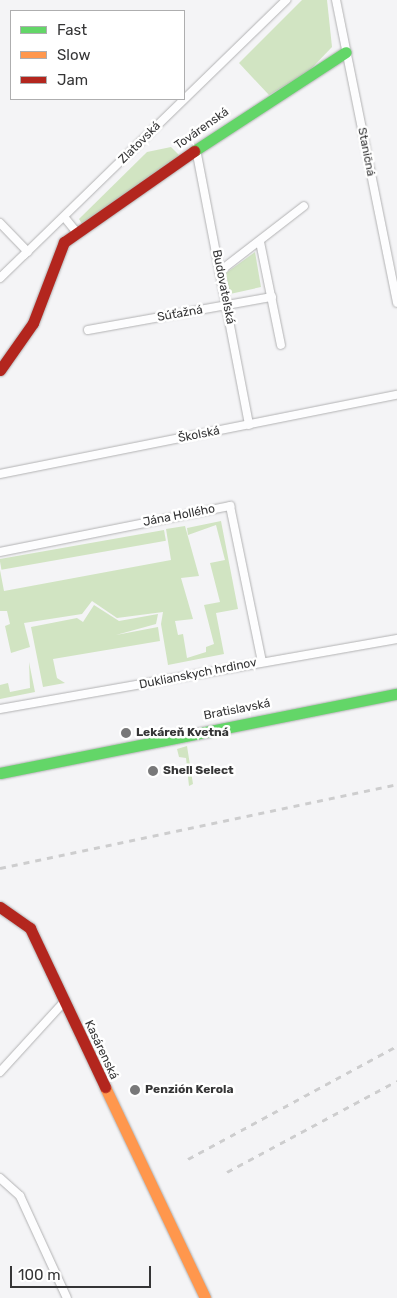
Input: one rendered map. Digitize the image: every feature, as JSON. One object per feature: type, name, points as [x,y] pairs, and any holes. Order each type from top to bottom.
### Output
[{"type":"street","name":"Zlatovská","points":[[185,100],[286,0]]},
{"type":"street","name":"Staničná","points":[[336,0],[397,303]]},
{"type":"street","name":"Továrenská","points":[[0,370],[33,323],[64,242],[78,234],[196,149],[346,52]]},
{"type":"street","name":"Zlatovská","points":[[28,252],[24,255],[65,218],[185,100]]},
{"type":"street","name":"Budovateľská","points":[[196,149],[249,425]]},
{"type":"street","points":[[220,272],[304,206]]},
{"type":"street","points":[[65,218],[78,234]]},
{"type":"street","points":[[0,224],[28,252]]},
{"type":"street","points":[[260,242],[281,345]]},
{"type":"street","name":"Zlatovská","points":[[0,278],[28,252]]},
{"type":"street","name":"Súťažná","points":[[88,330],[272,297]]},
{"type":"street","name":"Školská","points":[[0,474],[397,395]]},
{"type":"street","name":"Jána Hollého","points":[[0,552],[230,506],[262,662]]},
{"type":"street","name":"Duklianskych hrdinov","points":[[0,709],[397,639]]},
{"type":"street","name":"Bratislavská","points":[[0,773],[82,754],[397,694]]},
{"type":"street","name":"Bratislavská","points":[[0,765],[82,754]]},
{"type":"street","name":"Kasárenská","points":[[0,906],[30,928],[206,1298]]},
{"type":"street","points":[[0,1072],[64,1002]]},
{"type":"street","points":[[0,1178],[20,1196],[67,1298]]},
{"type":"green space","points":[[302,0],[327,0],[332,47],[308,72],[269,95],[239,63]]},
{"type":"green space","points":[[171,147],[180,156],[82,224],[79,219],[147,152]]},
{"type":"green space","points":[[255,252],[261,287],[230,294],[226,273]]},
{"type":"green space","points":[[221,521],[238,609],[216,613],[224,654],[168,665],[161,624],[163,612],[117,618],[92,601],[82,614],[24,623],[30,647],[11,653],[5,626],[10,624],[7,611],[0,611],[0,570],[4,591],[171,560],[166,529],[185,526],[199,576],[181,578],[193,619],[175,621],[178,635],[183,634],[187,658],[206,652],[206,647],[214,644],[204,605],[220,602],[210,563],[225,560],[216,525],[188,535],[187,528]]},
{"type":"green space","points":[[164,530],[166,541],[1,570],[0,559]]},
{"type":"green space","points":[[94,605],[119,621],[158,614],[156,624],[116,635],[158,627],[160,641],[53,659],[57,678],[65,683],[43,687],[31,627],[77,618],[83,622]]},
{"type":"green space","points":[[29,662],[35,692],[0,699],[0,685],[8,683],[10,692],[30,688]]},
{"type":"green space","points":[[187,746],[193,784],[189,786],[186,758],[179,757],[177,749]]},
{"type":"railway","points":[[0,868],[397,784]]},
{"type":"railway","points":[[188,1159],[397,1046]]},
{"type":"railway","points":[[227,1172],[397,1081]]},
{"type":"traffic: fast","points":[[194,151],[346,52]]},
{"type":"traffic: fast","points":[[0,773],[397,694]]},
{"type":"traffic: slow","points":[[105,1087],[205,1298]]},
{"type":"traffic: jam","points":[[0,370],[33,323],[64,242],[194,151]]},
{"type":"traffic: jam","points":[[0,907],[30,928],[105,1087]]},
{"type":"place","name":"Lekáreň Kvetná","points":[[126,733]]},
{"type":"place","name":"Shell Select","points":[[153,771]]},
{"type":"place","name":"Penzión Kerola","points":[[135,1090]]}]
